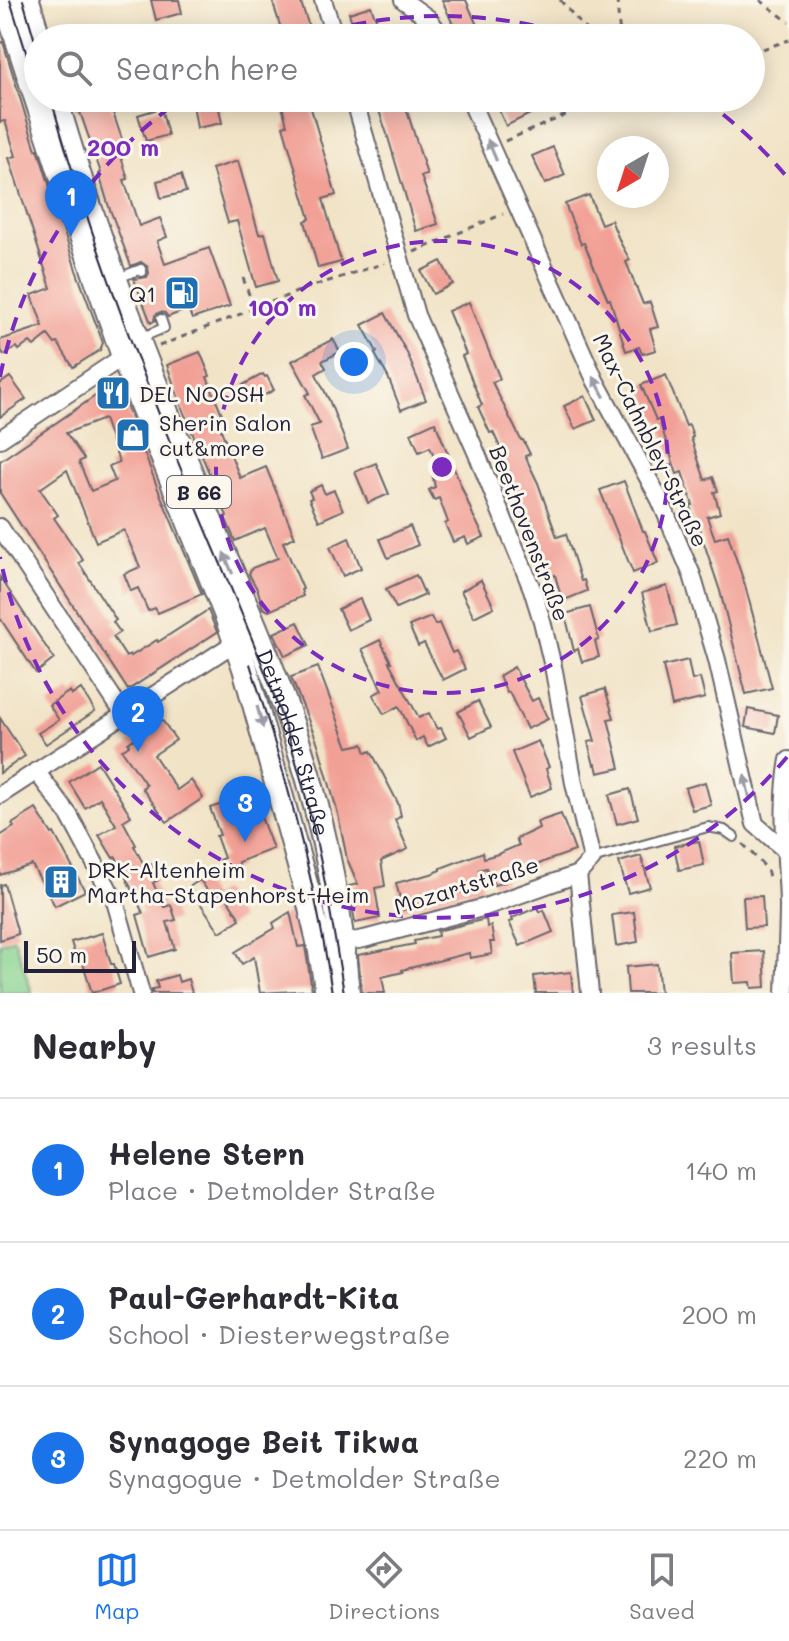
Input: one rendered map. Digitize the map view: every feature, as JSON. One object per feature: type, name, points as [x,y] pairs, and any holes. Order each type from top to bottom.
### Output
[{"type":"main road","name":"Detmolder Straße","points":[[5,0],[24,59]]},
{"type":"main road","points":[[27,0],[34,24]]},
{"type":"main road","name":"Detmolder Straße","points":[[41,112],[74,213],[141,348]]},
{"type":"main road","name":"Detmolder Straße","points":[[60,112],[115,279],[247,638],[262,725],[307,891],[331,945],[347,993]]},
{"type":"main road","name":"Detmolder Straße","points":[[328,993],[331,945]]},
{"type":"street","points":[[323,0],[331,24]]},
{"type":"street","points":[[403,0],[432,24]]},
{"type":"street","name":"Beethovenstraße","points":[[358,112],[416,315],[532,589],[554,671],[574,783],[592,859]]},
{"type":"street","name":"Max-Cahnbley-Straße","points":[[475,112],[595,380],[660,500],[692,575],[717,660],[755,824],[785,850]]},
{"type":"street","points":[[0,439],[141,348]]},
{"type":"street","points":[[0,527],[125,716]]},
{"type":"street","points":[[0,795],[247,638]]},
{"type":"street","points":[[785,993],[788,906],[786,776],[789,760]]},
{"type":"street","points":[[36,771],[69,815],[115,901],[141,993]]},
{"type":"street","points":[[590,993],[578,874],[592,859]]},
{"type":"street","name":"Mozartstraße","points":[[331,945],[482,908],[578,874]]},
{"type":"lane","points":[[115,279],[141,269],[142,272]]},
{"type":"lane","points":[[141,348],[164,328],[161,319]]},
{"type":"lane","points":[[592,859],[708,827],[724,830],[734,837]]},
{"type":"path","points":[[560,0],[581,24]]},
{"type":"path","points":[[617,0],[619,24]]},
{"type":"path","points":[[760,0],[789,22]]},
{"type":"path","points":[[765,48],[789,40]]},
{"type":"path","points":[[491,147],[573,112]]},
{"type":"path","points":[[410,254],[507,212]]},
{"type":"path","points":[[141,348],[381,264]]},
{"type":"path","points":[[243,278],[254,308]]},
{"type":"path","points":[[734,837],[752,851],[767,869],[770,883]]},
{"type":"green space","points":[[14,938],[32,993],[0,993],[0,943]]},
{"type":"building","points":[[151,0],[179,0],[182,13],[156,20]]},
{"type":"building","points":[[272,0],[300,0],[308,24],[280,24]]},
{"type":"building","points":[[442,0],[466,0],[476,24],[453,24]]},
{"type":"building","points":[[371,6],[378,24],[353,24],[349,13]]},
{"type":"building","points":[[3,42],[36,150],[103,343],[100,350],[73,367],[58,343],[55,344],[48,335],[34,346],[30,342],[4,355],[0,348],[0,340],[43,326],[32,295],[51,288],[9,158],[16,156],[5,121],[0,122],[0,43]]},
{"type":"building","points":[[80,112],[113,112],[123,142],[117,144],[128,179],[124,180],[139,226],[160,218],[167,237],[157,241],[165,264],[209,248],[230,306],[192,319],[188,309],[168,317],[160,312],[151,323],[134,279],[147,277],[148,267],[141,262],[131,266],[108,204]]},
{"type":"building","points":[[162,112],[168,135],[146,141],[138,115]]},
{"type":"building","points":[[194,112],[220,112],[222,123],[197,128]]},
{"type":"building","points":[[284,112],[312,112],[336,195],[323,199],[341,262],[318,268],[305,221],[310,219],[283,126],[287,125]]},
{"type":"building","points":[[379,112],[407,112],[427,175],[421,176],[438,224],[416,231]]},
{"type":"building","points":[[500,112],[529,112],[530,114],[506,126]]},
{"type":"building","points":[[553,147],[565,175],[545,184],[532,156]]},
{"type":"building","points":[[238,161],[259,234],[265,233],[278,281],[256,287],[237,221],[228,223],[212,169]]},
{"type":"building","points":[[181,175],[186,192],[161,198],[157,181]]},
{"type":"building","points":[[589,195],[601,224],[611,220],[630,260],[626,262],[643,304],[650,302],[658,327],[650,329],[656,350],[642,354],[639,347],[626,351],[610,299],[584,243],[581,244],[565,204]]},
{"type":"building","points":[[441,261],[453,284],[433,294],[421,271]]},
{"type":"building","points":[[469,302],[500,379],[492,382],[530,454],[525,456],[557,537],[566,534],[581,581],[584,580],[587,591],[562,601],[555,575],[546,577],[513,482],[501,459],[505,458],[478,407],[482,405],[448,311]]},
{"type":"building","points":[[385,313],[407,353],[426,400],[401,410],[362,325]]},
{"type":"building","points":[[333,339],[340,352],[322,361],[326,368],[316,374],[348,449],[322,459],[310,427],[320,424],[305,395],[310,393],[292,361]]},
{"type":"building","points":[[200,352],[222,414],[216,417],[240,478],[266,467],[295,537],[283,542],[303,589],[303,596],[269,611],[263,608],[249,574],[252,568],[278,558],[265,528],[235,541],[167,365]]},
{"type":"building","points":[[263,374],[274,390],[252,402],[243,385]]},
{"type":"building","points":[[666,375],[686,426],[689,425],[705,480],[713,477],[718,491],[714,492],[720,513],[707,517],[715,539],[728,535],[745,585],[772,688],[746,694],[720,591],[696,525],[682,472],[677,474],[659,420],[656,420],[641,385]]},
{"type":"building","points":[[10,377],[26,399],[0,417],[0,384]]},
{"type":"building","points":[[113,384],[119,387],[202,594],[158,613],[155,608],[148,611],[138,588],[131,591],[124,574],[140,567],[124,530],[96,542],[67,470],[40,489],[58,515],[54,518],[83,560],[79,563],[116,620],[113,622],[120,632],[113,637],[126,657],[158,642],[208,610],[217,632],[128,690],[0,493],[0,461]],"holes":[[[104,419],[119,462],[109,466],[115,481],[91,491],[79,462],[84,459],[66,433]]]},
{"type":"building","points":[[585,396],[596,420],[575,429],[564,406]]},
{"type":"building","points":[[435,422],[484,537],[468,544],[465,537],[453,542],[439,498],[434,500],[429,490],[435,487],[432,473],[440,470],[430,447],[419,452],[411,433]]},
{"type":"building","points":[[376,463],[389,494],[368,503],[355,472]]},
{"type":"building","points":[[624,481],[658,563],[633,573],[600,490]]},
{"type":"building","points":[[321,485],[325,494],[334,490],[343,510],[319,521],[309,499],[312,498],[309,491]]},
{"type":"building","points":[[410,526],[418,545],[388,558],[380,539]]},
{"type":"building","points":[[349,538],[361,568],[343,576],[330,547]]},
{"type":"building","points":[[416,575],[425,595],[396,608],[386,589]]},
{"type":"building","points":[[0,577],[54,659],[36,673],[0,618]]},
{"type":"building","points":[[481,580],[494,607],[474,617],[461,591]]},
{"type":"building","points":[[667,586],[677,625],[652,631],[642,593]]},
{"type":"building","points":[[360,599],[369,620],[348,630],[338,609]]},
{"type":"building","points":[[590,607],[599,640],[595,641],[599,657],[582,662],[578,649],[574,651],[565,614]]},
{"type":"building","points":[[431,617],[435,625],[439,623],[452,653],[456,651],[465,669],[443,680],[424,643],[418,646],[409,626]]},
{"type":"building","points":[[298,622],[309,645],[285,656],[274,633]]},
{"type":"building","points":[[380,640],[419,718],[429,713],[446,738],[428,747],[423,737],[416,741],[399,706],[384,714],[373,695],[382,690],[362,649]]},
{"type":"building","points":[[688,660],[692,680],[700,678],[705,698],[672,706],[663,666]]},
{"type":"building","points":[[318,667],[348,747],[363,744],[366,753],[371,751],[398,803],[401,816],[395,820],[408,849],[381,861],[385,886],[375,888],[380,918],[355,923],[349,886],[358,884],[347,859],[318,744],[291,677]]},
{"type":"building","points":[[514,667],[532,701],[538,698],[548,719],[527,729],[499,676]]},
{"type":"building","points":[[81,689],[95,711],[46,744],[38,733],[59,720],[49,705],[70,691],[72,695]]},
{"type":"building","points":[[605,689],[614,718],[608,719],[620,768],[598,773],[588,742],[595,741],[582,696]]},
{"type":"building","points":[[478,701],[491,727],[471,737],[458,712]]},
{"type":"building","points":[[748,709],[778,715],[775,733],[745,727]]},
{"type":"building","points":[[0,718],[25,756],[0,773]]},
{"type":"building","points":[[162,720],[176,740],[154,755],[177,790],[191,780],[203,798],[167,822],[142,788],[146,785],[122,750]]},
{"type":"building","points":[[538,741],[549,767],[546,769],[552,788],[530,797],[512,752]]},
{"type":"building","points":[[98,763],[131,816],[123,821],[145,867],[151,864],[158,880],[153,883],[164,907],[171,905],[176,920],[167,922],[175,949],[149,957],[137,915],[143,913],[116,857],[113,858],[99,835],[116,825],[100,798],[85,808],[69,782]]},
{"type":"building","points":[[705,782],[711,805],[692,810],[685,788]]},
{"type":"building","points":[[630,789],[638,818],[617,824],[609,795]]},
{"type":"building","points":[[225,803],[231,819],[258,809],[273,849],[238,862],[240,867],[224,873],[219,860],[224,858],[216,836],[220,835],[210,808]]},
{"type":"building","name":"DRK-Altenheim Martha-Stapenhorst-Heim","points":[[36,809],[54,833],[85,891],[55,906],[32,865],[0,875],[0,836],[14,827],[12,824]]},
{"type":"building","points":[[561,814],[575,851],[494,885],[486,868],[479,870],[483,888],[403,910],[396,883],[431,874],[483,852],[484,858],[498,854],[519,845],[516,839],[539,828],[537,822]]},
{"type":"building","points":[[699,841],[704,865],[679,870],[674,846]]},
{"type":"building","points":[[641,856],[650,887],[628,893],[619,862]]},
{"type":"building","points":[[200,880],[212,897],[222,890],[240,919],[220,932],[189,887]]},
{"type":"building","points":[[4,884],[18,934],[0,940],[0,885]]},
{"type":"building","points":[[762,896],[764,927],[745,928],[743,897]]},
{"type":"building","points":[[538,907],[540,912],[544,910],[553,932],[520,946],[509,922]]},
{"type":"building","points":[[290,912],[298,947],[305,946],[312,990],[260,993],[254,957],[242,964],[235,952],[275,928],[273,923]]},
{"type":"building","points":[[634,912],[638,942],[616,946],[612,915]]},
{"type":"building","points":[[486,919],[487,927],[491,926],[494,942],[490,942],[492,954],[470,958],[469,953],[402,970],[382,977],[385,993],[362,993],[358,955],[415,944],[414,941],[438,936],[437,931]]},
{"type":"building","points":[[102,933],[120,984],[92,993],[82,960],[77,961],[71,942]]},
{"type":"building","points":[[764,951],[766,987],[752,988],[751,982],[734,983],[732,953]]},
{"type":"building","points":[[657,964],[660,993],[628,993],[626,967]]},
{"type":"building","points":[[571,972],[573,993],[536,993],[534,976]]},
{"type":"building","points":[[177,975],[179,982],[188,979],[192,993],[152,993],[152,989],[158,988],[156,981]]},
{"type":"tram line","points":[[10,0],[24,46]]},
{"type":"tram line","points":[[23,0],[30,24]]},
{"type":"tram line","points":[[55,112],[92,232],[124,321],[174,452],[263,666],[289,739],[315,833],[344,993]]},
{"type":"tram line","points":[[250,664],[298,827],[332,993]]},
{"type":"place","name":"Helene Stern","points":[[71,236]]},
{"type":"place","name":"Q1","points":[[182,293]]},
{"type":"place","name":"DEL NOOSH","points":[[113,393]]},
{"type":"place","name":"Sherin Salon cut&more","points":[[133,435]]},
{"type":"place","name":"Paul-Gerhardt-Kita","points":[[138,752]]},
{"type":"place","name":"Synagoge Beit Tikwa","points":[[245,842]]},
{"type":"place","name":"DRK-Altenheim Martha-Stapenhorst-Heim","points":[[61,882]]}]
